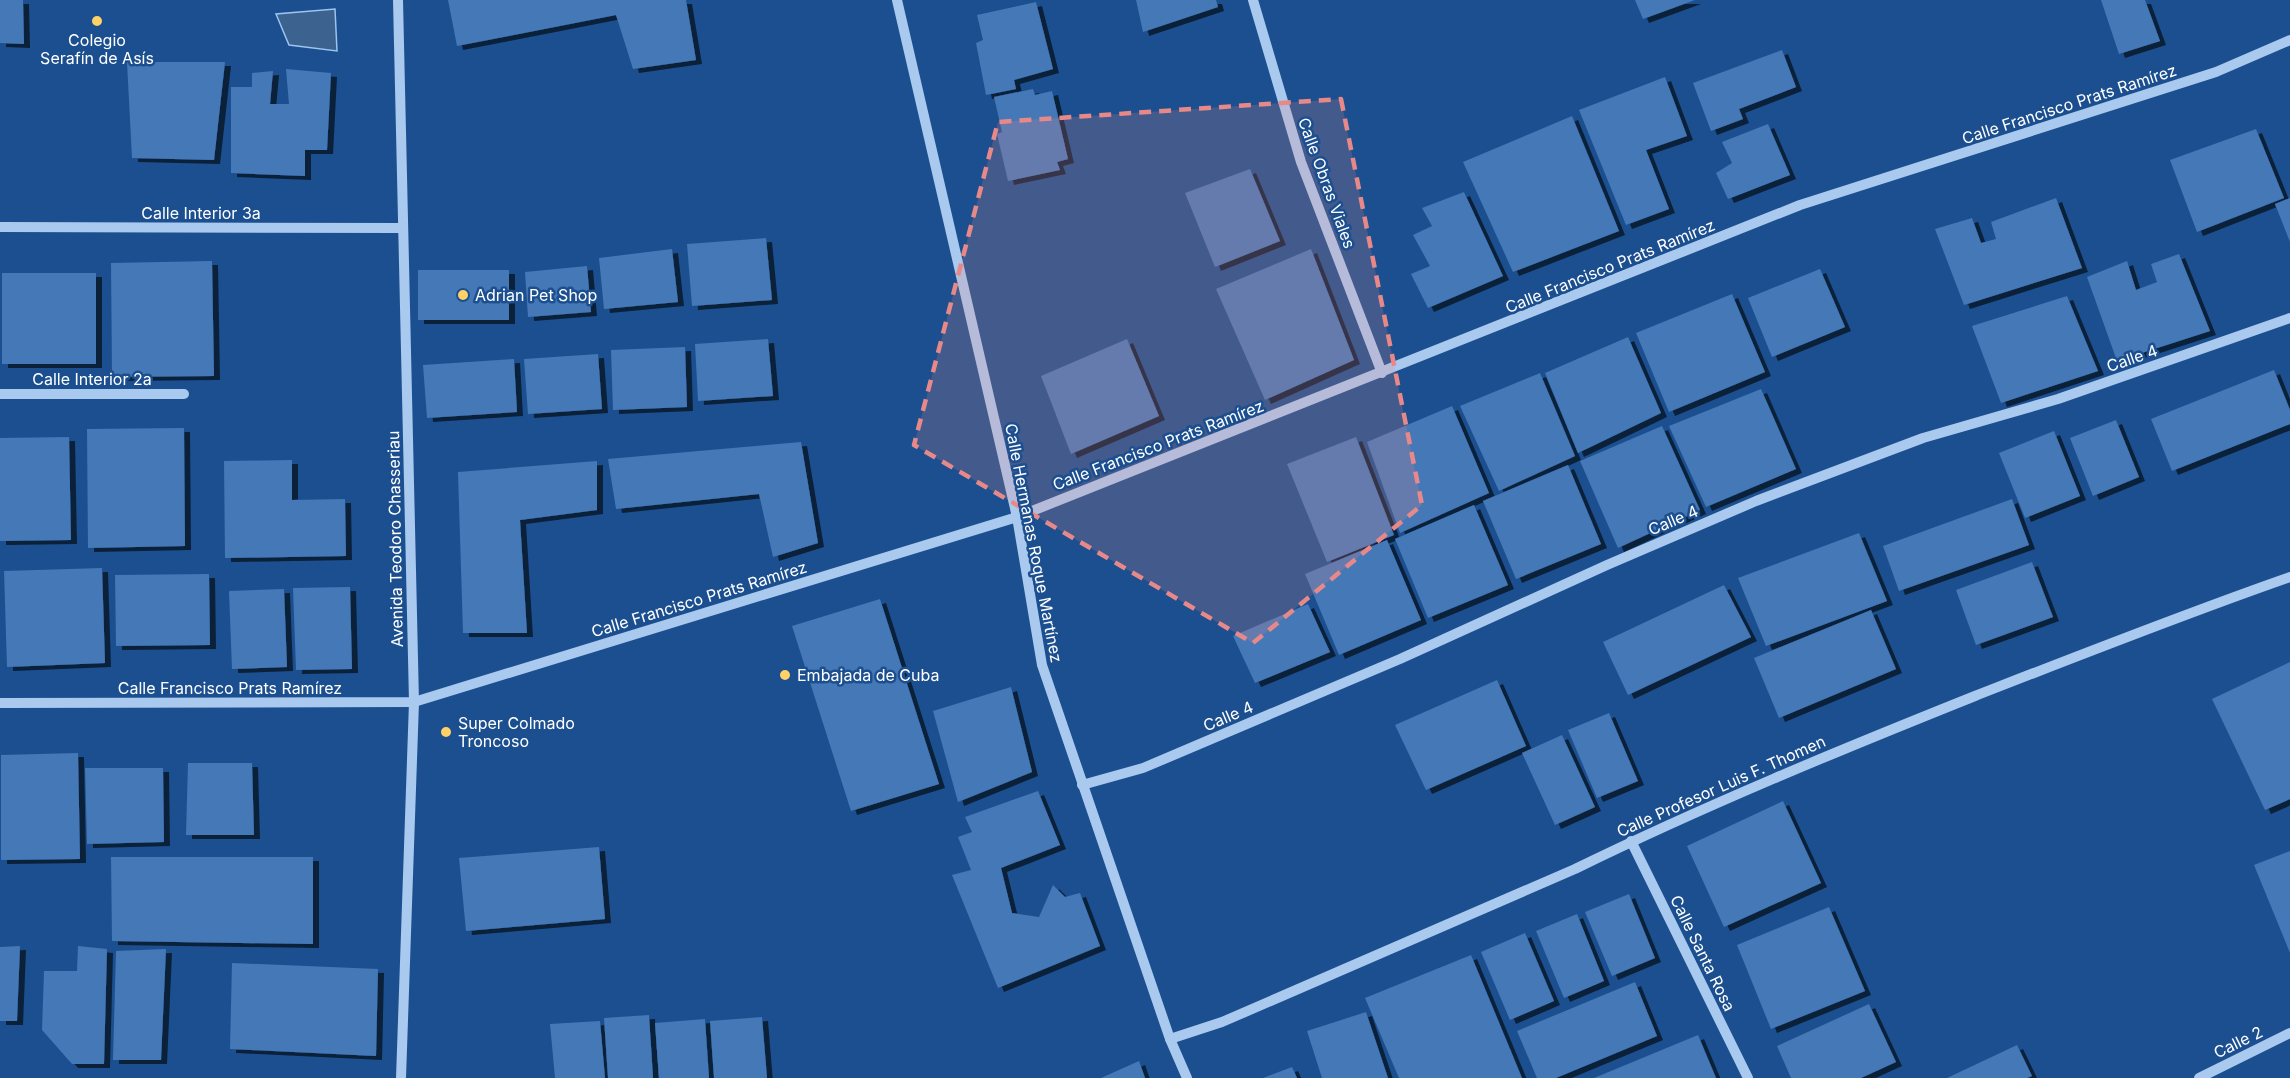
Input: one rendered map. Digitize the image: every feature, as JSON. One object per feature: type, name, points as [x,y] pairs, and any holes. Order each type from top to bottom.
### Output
[{"type":"street","name":"Avenida Teodoro Chasseriau","points":[[398,0],[414,702],[401,1078]]},
{"type":"street","name":"Calle Hermanas Roque Martínez","points":[[897,0],[1017,517],[1042,665],[1170,1039],[1187,1078]]},
{"type":"street","name":"Calle Obras Viales","points":[[1253,0],[1301,162],[1382,373]]},
{"type":"street","name":"Calle Francisco Prats Ramírez","points":[[0,703],[414,702],[1017,517],[1800,205],[2216,72],[2290,40]]},
{"type":"street","name":"Calle Interior 3a","points":[[0,227],[402,228]]},
{"type":"street","name":"Calle 4","points":[[1082,785],[1154,763],[1400,659],[1607,565],[1756,501],[1923,438],[2058,399],[2290,318]]},
{"type":"street","name":"Calle Interior 2a","points":[[0,394],[184,394]]},
{"type":"street","name":"Calle Profesor Luis F. Thomen","points":[[1170,1039],[1222,1022],[1575,869],[1631,841],[1826,755],[2154,626],[2290,577]]},
{"type":"street","name":"Calle Santa Rosa","points":[[1631,841],[1748,1078]]},
{"type":"street","name":"Calle 2","points":[[2199,1078],[2290,1033]]},
{"type":"highlighted area","points":[[1341,99],[1422,505],[1253,643],[914,445],[998,122]]},
{"type":"water","points":[[335,9],[337,51],[289,45],[276,14]]},
{"type":"building","points":[[0,0],[23,0],[24,44],[0,43]]},
{"type":"building","points":[[448,0],[686,0],[696,60],[633,69],[616,15],[457,46]]},
{"type":"building","points":[[1136,0],[1216,0],[1218,7],[1143,32]]},
{"type":"building","points":[[1635,0],[1695,0],[1643,19]]},
{"type":"building","points":[[2101,0],[2145,0],[2160,41],[2119,54]]},
{"type":"building","points":[[1036,2],[1053,69],[1014,80],[1016,89],[986,95],[976,43],[983,40],[977,15]]},
{"type":"building","points":[[1782,50],[1796,87],[1739,109],[1743,119],[1711,131],[1693,83]]},
{"type":"building","points":[[127,62],[225,62],[214,160],[132,158]]},
{"type":"building","points":[[286,69],[331,73],[327,150],[305,150],[305,176],[231,173],[231,87],[252,87],[252,73],[273,71],[270,104],[289,104]]},
{"type":"building","points":[[1665,77],[1687,136],[1646,150],[1669,209],[1626,225],[1579,110]]},
{"type":"building","points":[[1033,89],[1035,95],[1052,91],[1068,159],[1057,162],[1060,170],[1008,181],[997,134],[1002,132],[994,97]]},
{"type":"building","points":[[1572,116],[1619,231],[1513,272],[1463,162]]},
{"type":"building","points":[[1768,124],[1790,175],[1728,199],[1716,173],[1732,163],[1722,142]]},
{"type":"building","points":[[2256,129],[2284,198],[2197,232],[2170,160]]},
{"type":"building","points":[[1250,169],[1280,241],[1215,267],[1185,193]]},
{"type":"building","points":[[1464,192],[1503,276],[1428,308],[1411,274],[1430,266],[1413,235],[1432,226],[1422,208]]},
{"type":"building","points":[[2056,198],[2082,268],[1964,305],[1935,229],[1972,218],[1981,243],[1996,239],[1991,222]]},
{"type":"building","points":[[2290,198],[2290,242],[2275,204]]},
{"type":"building","points":[[766,238],[772,300],[692,306],[687,244]]},
{"type":"building","points":[[672,249],[678,302],[604,309],[599,258]]},
{"type":"building","points":[[1311,249],[1354,360],[1265,400],[1216,289]]},
{"type":"building","points":[[2179,254],[2210,331],[2117,361],[2087,277],[2127,261],[2136,290],[2157,282],[2151,264]]},
{"type":"building","points":[[212,261],[214,376],[112,377],[111,263]]},
{"type":"building","points":[[587,266],[591,312],[528,317],[525,272]]},
{"type":"building","points":[[1820,269],[1845,327],[1772,357],[1748,298]]},
{"type":"building","name":"Adrian Pet Shop","points":[[418,270],[509,270],[509,320],[418,320]]},
{"type":"building","points":[[2,273],[96,273],[96,364],[2,364]]},
{"type":"building","points":[[1732,294],[1765,372],[1669,412],[1636,333]]},
{"type":"building","points":[[2067,296],[2098,371],[2001,403],[1972,326]]},
{"type":"building","points":[[1628,337],[1661,413],[1578,453],[1545,373]]},
{"type":"building","points":[[768,339],[773,396],[698,401],[695,344]]},
{"type":"building","points":[[1127,339],[1159,416],[1071,454],[1041,376]]},
{"type":"building","points":[[685,347],[687,407],[613,410],[611,350]]},
{"type":"building","points":[[598,354],[602,409],[528,414],[524,359]]},
{"type":"building","points":[[514,359],[517,412],[427,418],[423,365]]},
{"type":"building","points":[[2274,370],[2290,410],[2290,424],[2172,471],[2151,419]]},
{"type":"building","points":[[1540,373],[1575,456],[1499,491],[1460,406]]},
{"type":"building","points":[[1761,389],[1796,469],[1706,507],[1669,426]]},
{"type":"building","points":[[1452,406],[1489,493],[1400,533],[1367,442]]},
{"type":"building","points":[[2116,420],[2139,477],[2093,496],[2070,438]]},
{"type":"building","points":[[1662,426],[1700,510],[1618,548],[1580,461]]},
{"type":"building","points":[[184,428],[185,546],[88,548],[87,429]]},
{"type":"building","points":[[2054,431],[2080,496],[2025,518],[1999,453]]},
{"type":"building","points":[[69,437],[71,540],[0,541],[0,438]]},
{"type":"building","points":[[1356,437],[1394,535],[1327,562],[1287,464]]},
{"type":"building","points":[[801,442],[818,543],[773,557],[759,494],[616,509],[608,459]]},
{"type":"building","points":[[292,460],[292,500],[345,499],[346,556],[225,558],[224,461]]},
{"type":"building","points":[[597,461],[597,510],[520,520],[527,633],[463,633],[458,472]]},
{"type":"building","points":[[1568,465],[1601,544],[1516,579],[1483,501]]},
{"type":"building","points":[[2012,499],[2029,545],[1899,591],[1883,546]]},
{"type":"building","points":[[1474,505],[1508,585],[1428,618],[1395,539]]},
{"type":"building","points":[[1859,533],[1887,601],[1766,646],[1738,578]]},
{"type":"building","points":[[1387,540],[1421,620],[1339,655],[1305,574]]},
{"type":"building","points":[[2032,562],[2053,617],[1976,645],[1956,590]]},
{"type":"building","points":[[102,568],[105,663],[7,667],[4,571]]},
{"type":"building","points":[[209,574],[210,645],[116,646],[115,575]]},
{"type":"building","points":[[1724,585],[1751,637],[1628,695],[1603,642]]},
{"type":"building","points":[[350,587],[352,669],[296,670],[293,588]]},
{"type":"building","points":[[284,589],[287,667],[232,669],[229,591]]},
{"type":"building","points":[[880,599],[939,784],[851,811],[792,626]]},
{"type":"building","points":[[1308,604],[1330,652],[1255,683],[1233,636]]},
{"type":"building","points":[[1871,610],[1896,669],[1779,718],[1754,658]]},
{"type":"building","points":[[2290,662],[2290,799],[2265,810],[2212,699]]},
{"type":"building","points":[[1497,680],[1526,746],[1426,790],[1395,725]]},
{"type":"building","points":[[1011,687],[1032,772],[958,802],[933,711]]},
{"type":"building","points":[[1609,713],[1638,781],[1597,798],[1568,730]]},
{"type":"building","points":[[1562,735],[1595,807],[1555,825],[1522,753]]},
{"type":"building","points":[[78,753],[80,859],[1,860],[1,755]]},
{"type":"building","points":[[188,763],[252,763],[254,835],[186,835]]},
{"type":"building","points":[[85,768],[163,768],[164,842],[87,844]]},
{"type":"building","points":[[1038,791],[1060,845],[1001,868],[1012,913],[1039,917],[1053,885],[1065,897],[1080,893],[1100,946],[998,988],[952,875],[971,870],[958,837],[972,832],[965,817]]},
{"type":"building","points":[[1783,801],[1821,883],[1724,927],[1687,846]]},
{"type":"building","points":[[599,847],[605,919],[466,931],[459,858]]},
{"type":"building","points":[[2290,851],[2290,953],[2254,865]]},
{"type":"building","points":[[111,857],[313,857],[313,944],[112,941]]},
{"type":"building","points":[[1629,894],[1655,958],[1612,976],[1585,912]]},
{"type":"building","points":[[1829,907],[1865,991],[1771,1029],[1737,945]]},
{"type":"building","points":[[1577,914],[1604,981],[1564,998],[1536,931]]},
{"type":"building","points":[[1525,933],[1554,1001],[1510,1020],[1481,952]]},
{"type":"building","points":[[20,946],[17,1021],[0,1021],[0,947]]},
{"type":"building","points":[[78,946],[107,949],[104,1064],[72,1064],[42,1030],[44,971],[77,971]]},
{"type":"building","points":[[166,949],[161,1060],[113,1060],[116,951]]},
{"type":"building","points":[[1471,955],[1522,1078],[1399,1078],[1365,998]]},
{"type":"building","points":[[232,963],[378,969],[376,1056],[230,1049]]},
{"type":"building","points":[[1635,982],[1657,1036],[1556,1078],[1537,1078],[1517,1031]]},
{"type":"building","points":[[1869,1004],[1896,1062],[1861,1078],[1791,1078],[1777,1046]]},
{"type":"building","points":[[1366,1012],[1388,1078],[1322,1078],[1307,1031]]},
{"type":"building","points":[[649,1015],[653,1078],[608,1078],[604,1018]]},
{"type":"building","points":[[762,1017],[767,1078],[714,1078],[710,1021]]},
{"type":"building","points":[[705,1019],[709,1078],[659,1078],[655,1023]]},
{"type":"building","points":[[600,1021],[605,1078],[555,1078],[550,1024]]},
{"type":"building","points":[[1698,1035],[1716,1078],[1594,1078]]},
{"type":"building","points":[[2017,1045],[2032,1076],[2027,1078],[1947,1078]]},
{"type":"building","points":[[1139,1061],[1145,1078],[1101,1078]]},
{"type":"building","points":[[1292,1067],[1297,1078],[1263,1078]]},
{"type":"place","name":"Colegio Serafín de Asís","points":[[97,21]]},
{"type":"place","name":"Adrian Pet Shop","points":[[463,295]]},
{"type":"place","name":"Embajada de Cuba","points":[[785,675]]},
{"type":"place","name":"Super Colmado Troncoso","points":[[446,732]]}]
